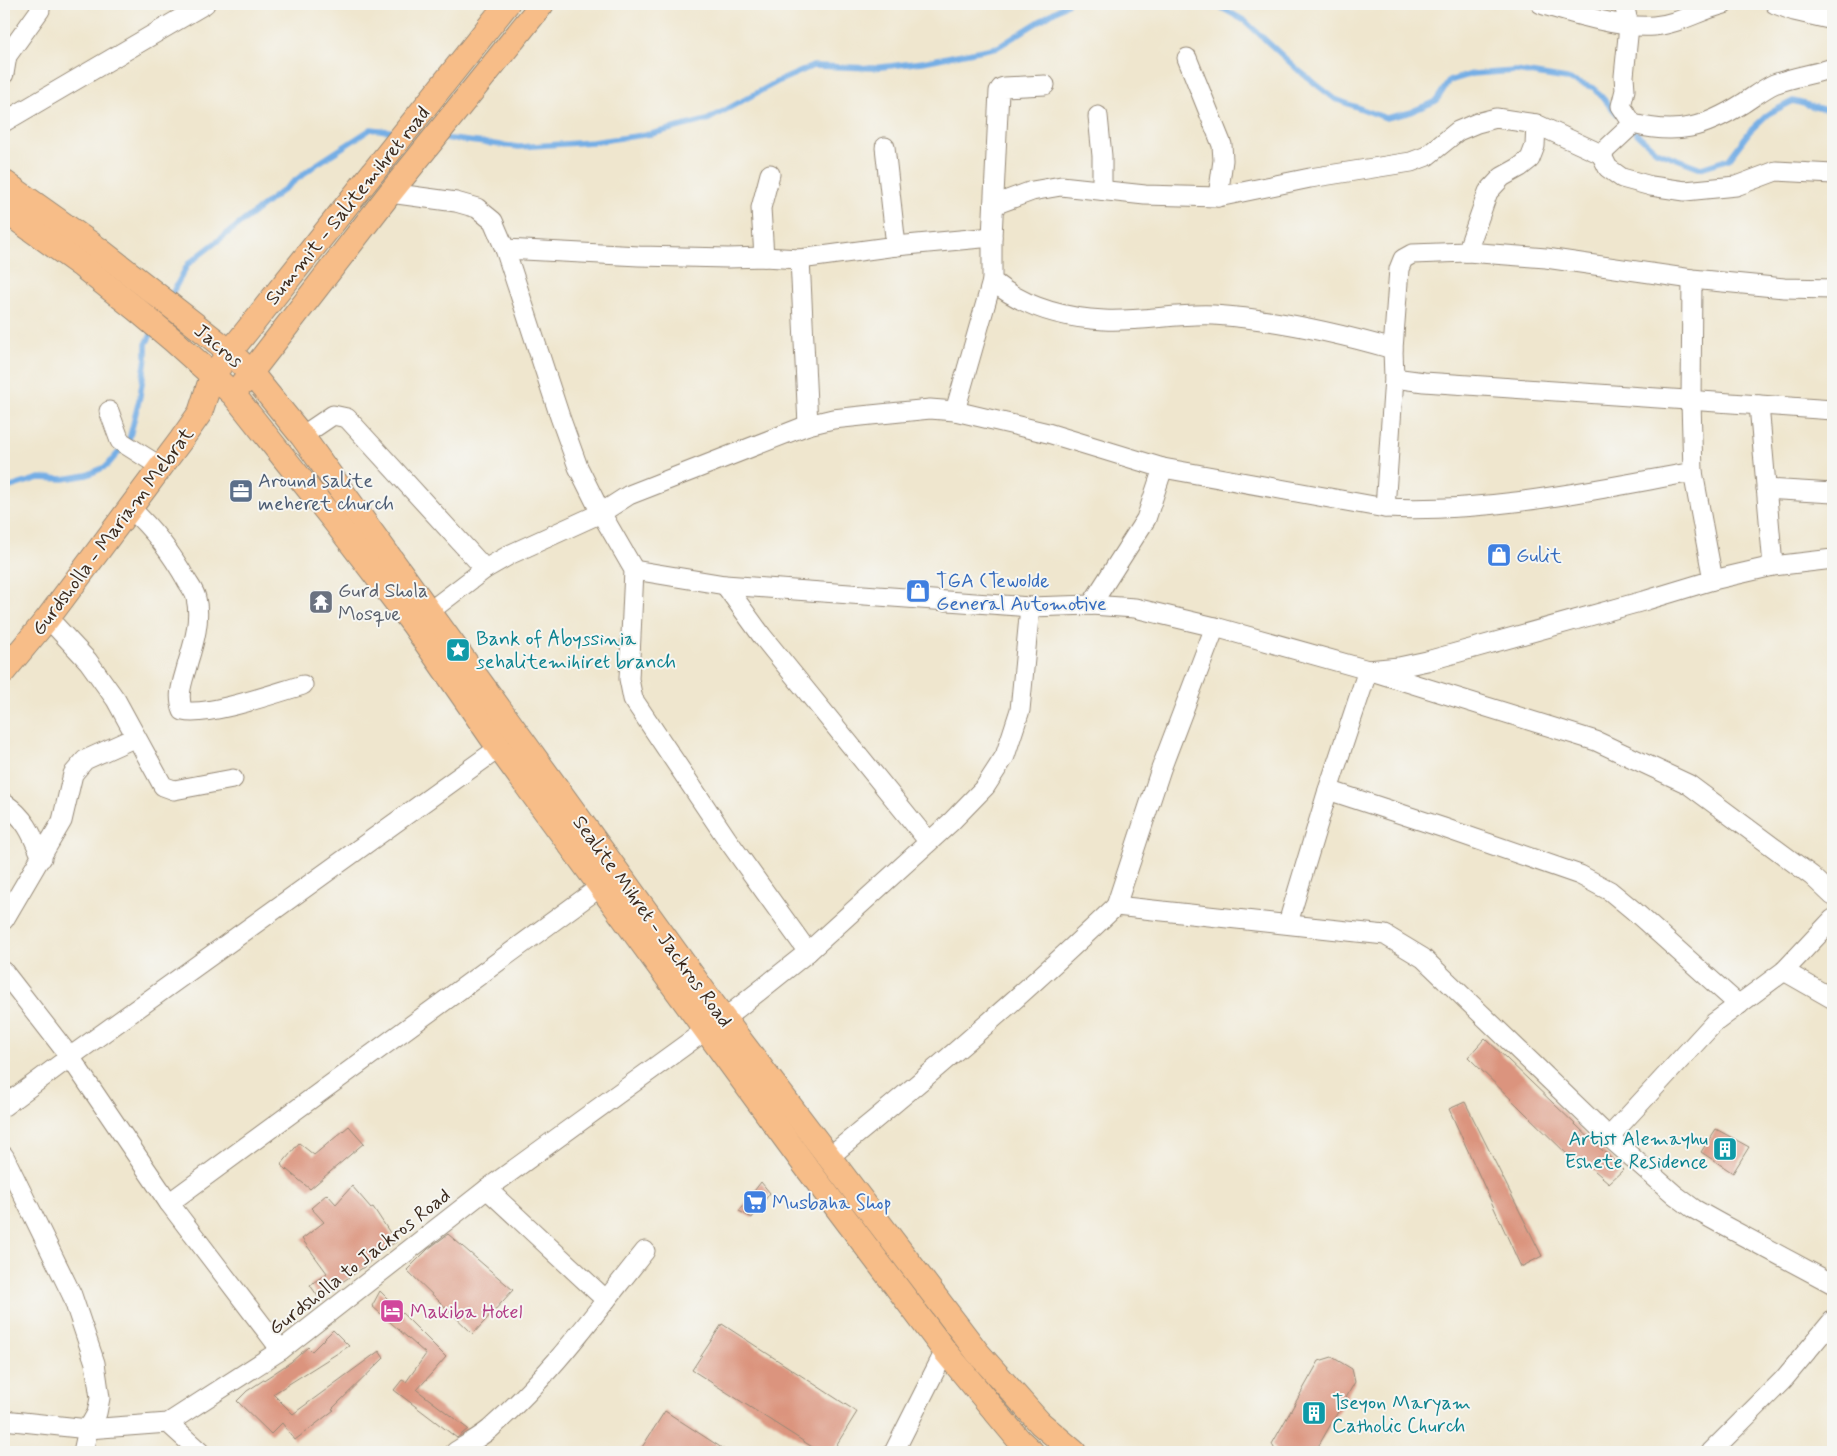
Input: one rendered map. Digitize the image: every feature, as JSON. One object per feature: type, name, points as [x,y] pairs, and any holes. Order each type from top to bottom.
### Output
[{"type":"main road","name":"Summit - Salitemihret road","points":[[200,413],[212,376],[230,352],[507,4]]},
{"type":"main road","points":[[200,413],[233,394],[251,373],[390,193],[542,4]]},
{"type":"main road","name":"Jacros","points":[[4,182],[97,248],[145,285],[230,352],[251,373]]},
{"type":"main road","name":"Jacros","points":[[4,210],[75,260],[174,341],[233,394],[413,624],[499,748],[600,887],[715,1024]]},
{"type":"main road","name":"Sealite Mihret - Jackros Road","points":[[251,373],[302,436],[430,611],[527,748],[715,1024],[829,1157],[978,1353],[1040,1423],[1074,1452]]},
{"type":"main road","name":"Gurdsholla - Mariam Mebrat","points":[[4,671],[48,618],[131,509],[200,413]]},
{"type":"main road","points":[[715,1024],[807,1168],[944,1351],[1007,1426],[1032,1452]]},
{"type":"street","points":[[4,122],[205,4]]},
{"type":"street","points":[[1541,4],[1629,26],[1655,26],[1686,19],[1724,4]]},
{"type":"street","points":[[1624,4],[1629,26],[1624,76],[1625,90],[1621,106],[1633,124],[1660,130],[1702,125],[1724,115],[1773,85],[1833,68]]},
{"type":"street","points":[[1775,4],[1794,11],[1833,20]]},
{"type":"street","points":[[4,74],[7,56],[40,10]]},
{"type":"street","points":[[1187,58],[1222,145],[1223,160],[1218,198]]},
{"type":"street","points":[[955,411],[992,280],[992,237],[1001,88],[1045,85]]},
{"type":"street","points":[[1098,116],[1102,156],[1102,190]]},
{"type":"street","points":[[994,205],[1032,191],[1061,186],[1145,195],[1218,198],[1310,178],[1410,162],[1427,156],[1458,131],[1496,118],[1536,124],[1600,154],[1608,168],[1622,178],[1651,186],[1685,192],[1736,186],[1776,171],[1833,174]]},
{"type":"street","points":[[1466,252],[1488,192],[1502,177],[1520,168],[1530,159],[1535,146],[1536,124]]},
{"type":"street","points":[[1600,154],[1633,124]]},
{"type":"street","points":[[885,147],[896,246]]},
{"type":"street","points":[[764,257],[761,208],[770,174]]},
{"type":"street","points":[[390,193],[456,202],[477,208],[493,221],[506,249],[578,468],[634,570],[629,679],[633,699],[727,839],[808,952]]},
{"type":"street","points":[[506,249],[639,256],[800,259],[896,246],[992,237]]},
{"type":"street","points":[[1385,508],[1399,269],[1404,259],[1412,254],[1466,252],[1546,258],[1692,279],[1784,288],[1833,289]]},
{"type":"street","points":[[800,259],[808,425]]},
{"type":"street","points":[[1692,279],[1691,402],[1693,472],[1713,580]]},
{"type":"street","points":[[992,280],[1007,293],[1027,304],[1066,316],[1105,320],[1213,315],[1288,324],[1341,334],[1393,349]]},
{"type":"street","points":[[1394,378],[1424,382],[1691,402],[1833,410]]},
{"type":"street","points":[[1759,405],[1773,566]]},
{"type":"street","points":[[430,611],[485,569],[511,554],[601,513],[629,496],[808,425],[833,419],[871,414],[930,409],[955,411],[1048,434],[1162,468],[1385,508],[1422,510],[1540,500],[1693,472]]},
{"type":"street","points":[[109,411],[120,441],[161,467]]},
{"type":"street","points":[[302,436],[333,415],[347,418],[485,569]]},
{"type":"street","points":[[1091,605],[1146,519],[1162,468]]},
{"type":"street","points":[[1766,489],[1833,494]]},
{"type":"street","points":[[131,509],[149,526],[174,558],[196,597],[197,624],[179,694],[183,711],[192,713],[232,705],[303,685]]},
{"type":"street","points":[[1368,670],[1399,667],[1427,661],[1713,580],[1773,566],[1833,559]]},
{"type":"street","points":[[634,570],[725,585],[1030,607],[1091,605],[1135,608],[1215,627],[1368,670],[1596,740],[1688,784],[1812,876],[1833,896]]},
{"type":"street","points":[[725,585],[762,636],[929,842]]},
{"type":"street","name":"Gurdsholla to Jackros Road","points":[[4,1420],[88,1429],[168,1423],[281,1350],[487,1189],[715,1024],[808,952],[951,822],[985,787],[1005,756],[1020,710],[1030,607]]},
{"type":"street","points":[[48,618],[88,661],[116,700],[163,786],[174,790],[233,779]]},
{"type":"street","points":[[829,1157],[910,1091],[1081,940],[1116,906],[1161,769],[1215,627]]},
{"type":"street","points":[[1288,923],[1328,790],[1368,670]]},
{"type":"street","points":[[4,920],[62,821],[73,774],[85,760],[136,737]]},
{"type":"street","points":[[4,1106],[499,748]]},
{"type":"street","points":[[1328,790],[1580,875],[1610,891],[1739,1005]]},
{"type":"street","points":[[4,803],[15,811],[28,827],[42,858]]},
{"type":"street","points":[[169,1203],[600,887]]},
{"type":"street","points":[[1116,906],[1288,923],[1385,935],[1423,958],[1609,1138],[1675,1195],[1694,1209],[1833,1284]]},
{"type":"street","points":[[1609,1138],[1714,1023],[1784,971],[1833,919]]},
{"type":"street","points":[[1784,971],[1833,999]]},
{"type":"street","points":[[4,972],[70,1058],[169,1203],[281,1350]]},
{"type":"street","points":[[4,1156],[72,1295],[95,1363],[100,1398],[97,1413],[88,1429],[83,1452]]},
{"type":"street","points":[[487,1189],[606,1300]]},
{"type":"street","points":[[455,1452],[488,1430],[572,1344],[646,1251]]},
{"type":"street","points":[[1711,1452],[1783,1380],[1833,1320]]},
{"type":"street","points":[[894,1452],[944,1351]]},
{"type":"street","points":[[168,1423],[200,1452]]},
{"type":"building","points":[[1485,1038],[1623,1170],[1609,1183],[1580,1158],[1576,1163],[1468,1057]]},
{"type":"building","points":[[1465,1102],[1542,1256],[1521,1267],[1449,1109]]},
{"type":"building","points":[[349,1126],[364,1143],[310,1189],[281,1165],[299,1143],[314,1155]]},
{"type":"building","name":"Artist Alemayhu Eshete Residence","points":[[1716,1129],[1749,1147],[1733,1173],[1701,1152]]},
{"type":"building","name":"Musbaha Shop","points":[[761,1182],[770,1193],[752,1218],[739,1211]]},
{"type":"building","points":[[352,1186],[371,1208],[373,1207],[396,1242],[319,1298],[310,1285],[327,1273],[302,1239],[324,1222],[311,1208],[327,1194],[336,1204]]},
{"type":"building","points":[[448,1234],[513,1290],[473,1334],[407,1270],[428,1249]]},
{"type":"building","points":[[380,1291],[446,1357],[417,1390],[468,1429],[457,1438],[394,1390],[402,1380],[406,1382],[426,1354],[372,1306]]},
{"type":"building","points":[[722,1324],[857,1412],[832,1452],[820,1452],[692,1370]]},
{"type":"building","points":[[333,1330],[349,1346],[273,1394],[293,1414],[379,1351],[384,1358],[332,1409],[334,1410],[295,1440],[282,1423],[271,1434],[237,1401],[247,1391],[291,1362],[308,1347],[312,1351]]},
{"type":"building","name":"Tseyon Maryam Catholic Church","points":[[1332,1357],[1352,1369],[1355,1382],[1315,1452],[1276,1452],[1272,1444],[1319,1361]]},
{"type":"building","points":[[665,1411],[728,1452],[639,1452]]},
{"type":"waterway","points":[[443,138],[519,147],[592,142],[651,134],[707,120],[777,82],[813,66],[873,68],[923,62],[998,47],[1067,4]]},
{"type":"waterway","points":[[1215,4],[1245,21],[1298,70],[1335,99],[1386,118],[1408,113],[1436,101],[1449,81],[1472,74],[1516,71],[1567,79],[1594,88],[1617,114]]},
{"type":"waterway","points":[[1634,131],[1656,151],[1701,168],[1729,159],[1750,131],[1768,114],[1793,101],[1826,110],[1833,122]]},
{"type":"waterway","points":[[169,299],[188,264],[314,166],[371,129],[397,132]]},
{"type":"waterway","points":[[4,489],[39,478],[64,479],[87,475],[107,466],[129,440],[140,396],[146,358],[146,344],[154,329]]},
{"type":"place","name":"Around salite meheret church","points":[[241,491]]},
{"type":"place","name":"Gulit","points":[[1499,555]]},
{"type":"place","name":"TGA (Tewolde General Automotive","points":[[918,591]]},
{"type":"place","name":"Gurd Shola Mosque","points":[[321,602]]},
{"type":"place","name":"Bank of Abyssinia sehalitemihiret branch","points":[[458,650]]},
{"type":"place","name":"Artist Alemayhu Eshete Residence","points":[[1725,1149]]},
{"type":"place","name":"Musbaha Shop","points":[[755,1202]]},
{"type":"place","name":"Makiba Hotel","points":[[392,1311]]},
{"type":"place","name":"Tseyon Maryam Catholic Church","points":[[1314,1413]]}]
